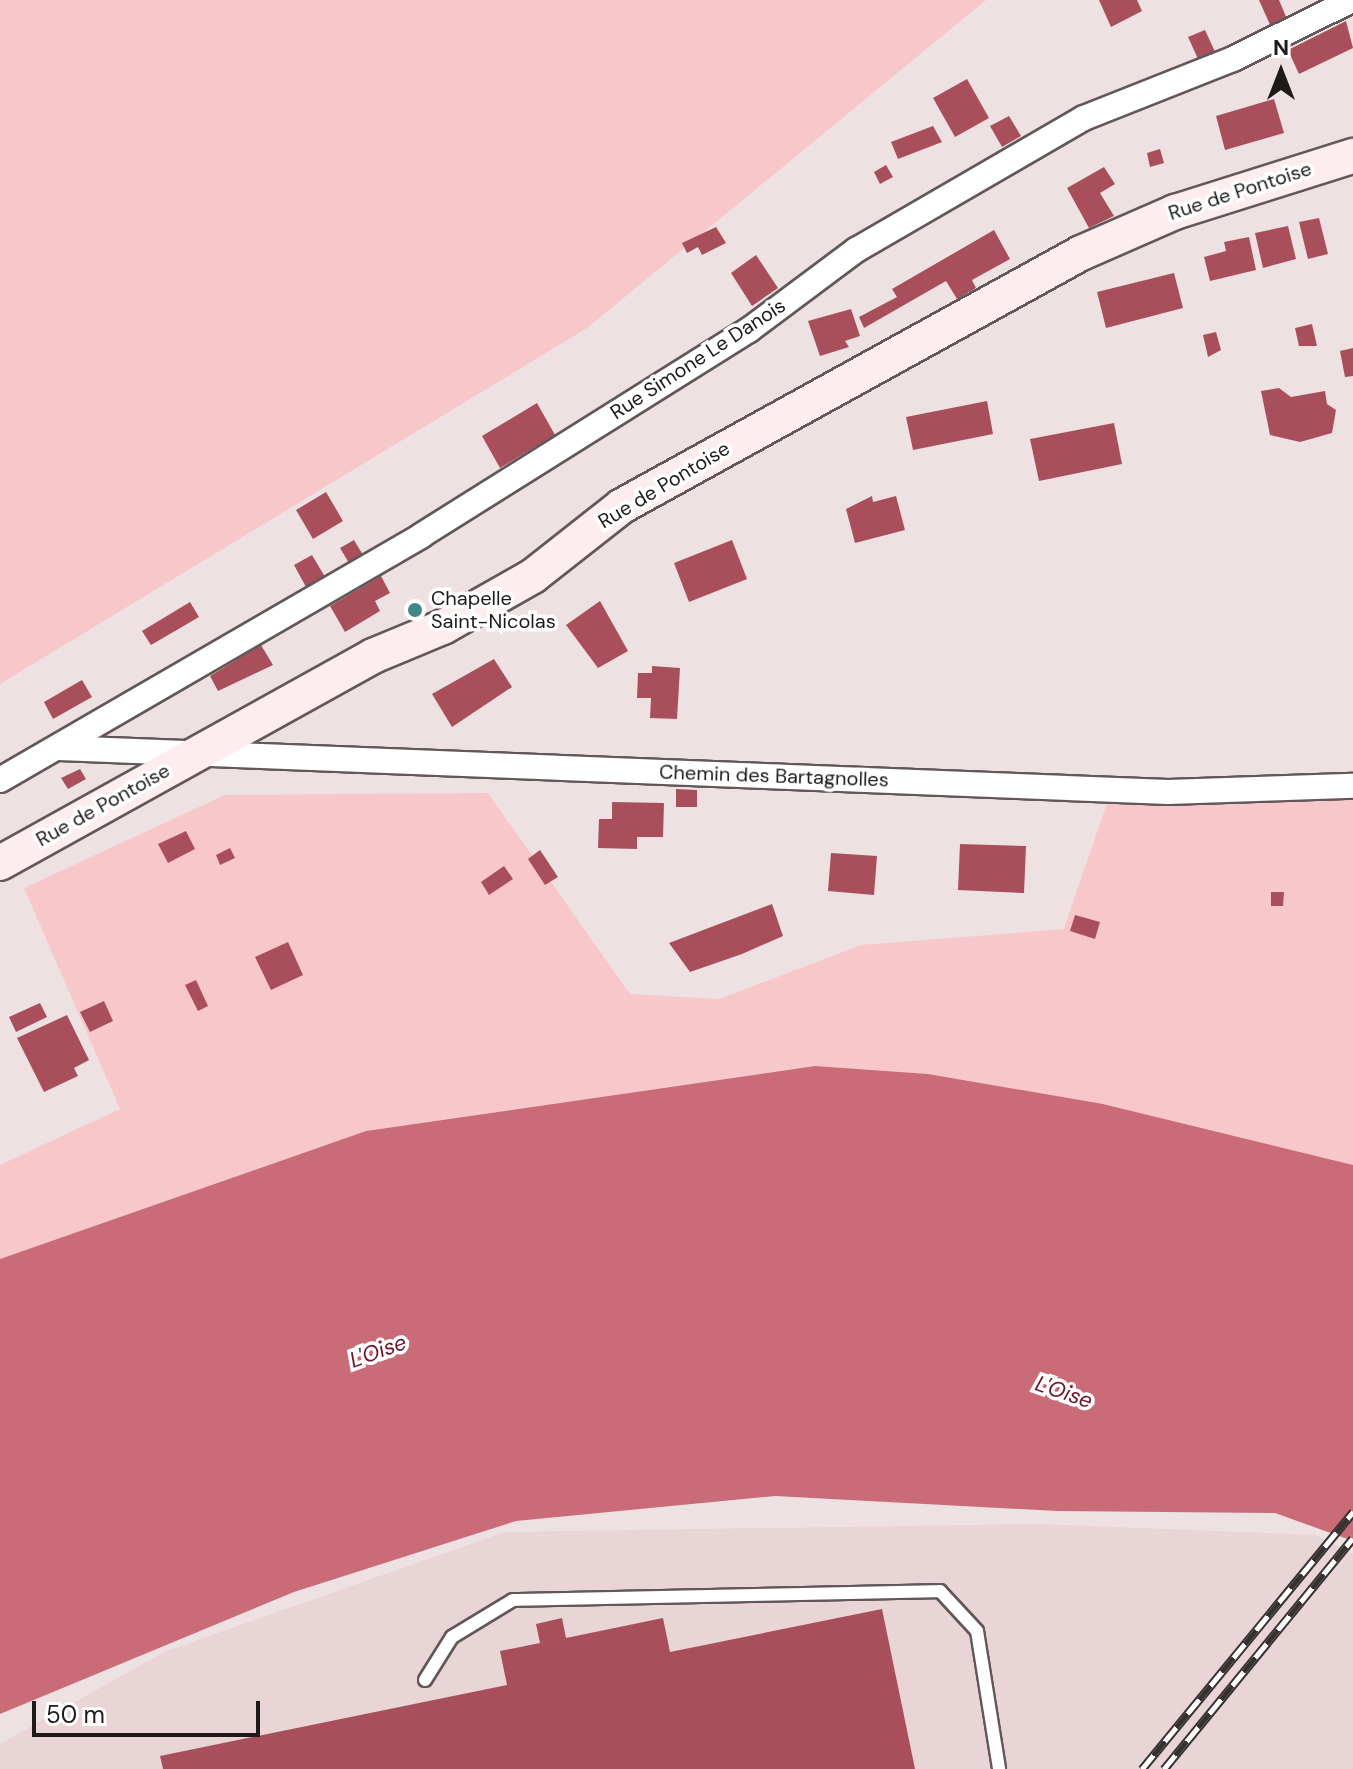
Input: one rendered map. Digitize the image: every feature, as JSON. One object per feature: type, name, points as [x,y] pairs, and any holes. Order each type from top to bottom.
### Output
[{"type":"main road","name":"Rue de Pontoise","points":[[0,863],[373,656],[455,620],[533,576],[622,506],[1081,253],[1175,212],[1353,156]]},
{"type":"street","name":"Rue Simone Le Danois","points":[[0,780],[422,535],[749,330],[856,250],[1084,118],[1233,59],[1352,0]]},
{"type":"street","name":"Chemin des Bartagnolles","points":[[59,748],[1168,792],[1353,786]]},
{"type":"lane","points":[[425,1680],[452,1637],[513,1600],[940,1591],[977,1631],[999,1769]]},
{"type":"shaded area","points":[[0,0],[986,0],[587,328],[0,684]]},
{"type":"shaded area","points":[[488,793],[630,994],[719,999],[861,945],[1064,929],[1108,800],[1353,795],[1353,1165],[1103,1104],[928,1074],[815,1066],[366,1131],[0,1259],[0,1165],[120,1109],[24,888],[225,795]]},
{"type":"shaded area","points":[[1038,1524],[1315,1535],[1353,1554],[1353,1769],[0,1769],[0,1744],[164,1652],[505,1532]]},
{"type":"water","name":"L'Oise","points":[[815,1066],[928,1074],[1103,1104],[1353,1165],[1353,1541],[1275,1513],[1057,1511],[775,1496],[516,1521],[294,1592],[0,1714],[0,1259],[366,1131]]},
{"type":"building","points":[[1099,0],[1137,0],[1142,11],[1111,27]]},
{"type":"building","points":[[1259,0],[1279,0],[1287,19],[1271,27]]},
{"type":"building","points":[[1346,21],[1353,48],[1299,74],[1288,50]]},
{"type":"building","points":[[1205,30],[1216,54],[1199,61],[1188,37]]},
{"type":"building","points":[[967,79],[989,118],[955,137],[933,98]]},
{"type":"building","points":[[1274,99],[1284,133],[1225,150],[1216,116]]},
{"type":"building","points":[[1009,116],[1021,136],[1002,147],[990,126]]},
{"type":"building","points":[[933,126],[942,142],[898,159],[891,142]]},
{"type":"building","points":[[1160,149],[1164,163],[1150,167],[1147,153]]},
{"type":"building","points":[[886,165],[893,177],[880,184],[874,172]]},
{"type":"building","points":[[1104,167],[1115,184],[1100,193],[1114,216],[1089,228],[1067,188]]},
{"type":"building","points":[[1319,218],[1328,254],[1308,259],[1299,222]]},
{"type":"building","points":[[1288,226],[1296,259],[1263,268],[1255,233]]},
{"type":"building","points":[[716,227],[726,243],[702,255],[698,247],[687,253],[682,243]]},
{"type":"building","points":[[994,230],[1010,259],[972,280],[976,288],[957,299],[946,281],[864,328],[859,317],[897,297],[892,289]]},
{"type":"building","points":[[1249,237],[1256,270],[1210,281],[1204,257],[1226,251],[1224,242]]},
{"type":"building","points":[[756,255],[778,288],[752,306],[731,273]]},
{"type":"building","points":[[1174,273],[1183,308],[1106,328],[1097,292]]},
{"type":"building","points":[[851,309],[860,336],[845,341],[849,347],[820,356],[808,321]]},
{"type":"building","points":[[1312,324],[1317,346],[1299,346],[1295,328]]},
{"type":"building","points":[[1216,332],[1221,350],[1208,357],[1203,335]]},
{"type":"building","points":[[1353,348],[1353,376],[1345,377],[1340,351]]},
{"type":"building","points":[[1279,388],[1291,397],[1325,391],[1327,404],[1336,410],[1332,433],[1300,442],[1270,435],[1261,391]]},
{"type":"building","points":[[987,401],[993,434],[913,450],[906,417]]},
{"type":"building","points":[[537,403],[555,435],[500,468],[482,436]]},
{"type":"building","points":[[1114,423],[1122,464],[1039,481],[1030,439]]},
{"type":"building","points":[[326,492],[343,521],[313,539],[296,510]]},
{"type":"building","points":[[872,496],[873,502],[896,496],[905,530],[855,543],[846,509]]},
{"type":"building","points":[[354,540],[363,555],[349,563],[340,548]]},
{"type":"building","points":[[732,540],[747,579],[689,602],[674,563]]},
{"type":"building","points":[[312,555],[325,577],[306,587],[294,565]]},
{"type":"building","points":[[381,576],[390,593],[375,601],[380,611],[345,632],[330,606]]},
{"type":"building","points":[[600,601],[628,651],[598,668],[566,625]]},
{"type":"building","points":[[190,602],[199,617],[151,645],[142,631]]},
{"type":"building","points":[[261,645],[273,665],[218,691],[210,676]]},
{"type":"building","points":[[494,659],[512,687],[452,727],[432,694]]},
{"type":"building","points":[[652,666],[680,668],[677,719],[650,718],[651,698],[637,698],[638,673],[652,673]]},
{"type":"building","points":[[82,680],[92,697],[53,719],[44,702]]},
{"type":"building","points":[[80,769],[86,779],[68,789],[61,778]]},
{"type":"building","points":[[676,789],[697,790],[697,807],[676,807]]},
{"type":"building","points":[[612,802],[664,803],[663,837],[637,837],[637,849],[598,848],[599,819],[612,819]]},
{"type":"building","points":[[186,831],[195,849],[168,863],[158,844]]},
{"type":"building","points":[[960,844],[1026,846],[1024,893],[958,890]]},
{"type":"building","points":[[230,848],[235,858],[220,865],[216,855]]},
{"type":"building","points":[[540,850],[558,877],[545,885],[528,859]]},
{"type":"building","points":[[831,853],[877,856],[874,895],[828,891]]},
{"type":"building","points":[[504,866],[513,879],[489,895],[481,882]]},
{"type":"building","points":[[1271,892],[1284,892],[1283,906],[1271,906]]},
{"type":"building","points":[[772,904],[783,936],[742,954],[690,972],[669,943]]},
{"type":"building","points":[[1075,915],[1100,922],[1095,939],[1070,931]]},
{"type":"building","points":[[288,942],[303,975],[271,990],[255,957]]},
{"type":"building","points":[[196,980],[208,1006],[198,1011],[185,985]]},
{"type":"building","points":[[104,1001],[113,1021],[90,1032],[80,1012]]},
{"type":"building","points":[[40,1003],[47,1017],[16,1032],[9,1017]]},
{"type":"building","points":[[67,1015],[89,1060],[74,1068],[78,1076],[44,1092],[17,1038]]},
{"type":"building","points":[[882,1609],[915,1769],[163,1769],[160,1756],[507,1685],[500,1651],[540,1643],[536,1624],[562,1618],[566,1638],[663,1618],[670,1652]]},
{"type":"railway","points":[[1142,1769],[1353,1512]]},
{"type":"railway","points":[[1164,1769],[1353,1538]]},
{"type":"place","name":"Chapelle Saint-Nicolas","points":[[415,610]]}]
